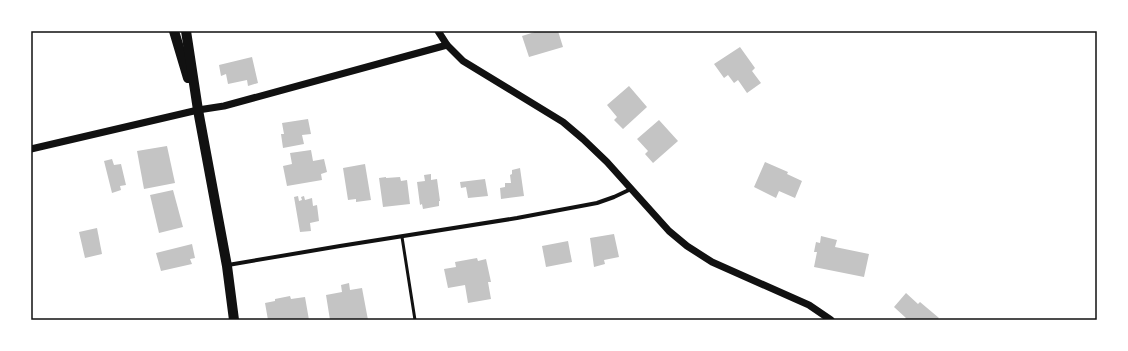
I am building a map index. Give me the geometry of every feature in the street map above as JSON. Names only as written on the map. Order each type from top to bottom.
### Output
[{"type":"main road","points":[[174,31],[198,110]]},
{"type":"main road","points":[[186,31],[198,110],[227,266],[234,320]]},
{"type":"street","points":[[438,31],[447,45],[463,61],[563,122],[578,134],[607,162],[669,231],[687,246],[712,262],[809,305],[831,320]]},
{"type":"street","points":[[31,149],[198,110],[224,106],[447,45]]},
{"type":"street","points":[[227,266],[517,218],[597,203],[631,189]]},
{"type":"lane","points":[[402,237],[415,320]]},
{"type":"building","points":[[538,31],[558,31],[563,47],[529,57],[522,36]]},
{"type":"building","points":[[740,47],[755,68],[752,71],[761,83],[747,93],[738,80],[734,83],[728,75],[724,78],[714,64]]},
{"type":"building","points":[[252,57],[258,83],[248,86],[247,80],[228,84],[226,74],[221,76],[219,65]]},
{"type":"building","points":[[629,86],[647,107],[623,129],[614,120],[617,117],[607,105]]},
{"type":"building","points":[[308,119],[311,134],[302,135],[304,144],[283,148],[281,134],[284,134],[282,123]]},
{"type":"building","points":[[659,120],[678,141],[653,163],[645,154],[648,151],[637,139]]},
{"type":"building","points":[[167,146],[175,183],[144,189],[137,151]]},
{"type":"building","points":[[311,150],[313,161],[324,159],[327,172],[321,174],[322,180],[287,186],[283,166],[292,164],[290,153]]},
{"type":"building","points":[[112,159],[114,165],[121,164],[126,185],[120,186],[121,190],[112,193],[104,161]]},
{"type":"building","points":[[765,162],[788,172],[787,174],[802,181],[795,198],[779,191],[776,198],[754,187]]},
{"type":"building","points":[[365,164],[371,200],[356,202],[356,199],[348,200],[343,168]]},
{"type":"building","points":[[520,168],[524,196],[501,199],[500,188],[505,187],[505,183],[511,183],[510,175],[512,174],[512,170]]},
{"type":"building","points":[[431,174],[431,180],[437,179],[440,201],[439,206],[423,209],[422,204],[420,205],[417,182],[425,181],[424,175]]},
{"type":"building","points":[[400,177],[401,181],[407,180],[410,204],[383,207],[379,178]]},
{"type":"building","points":[[485,179],[488,196],[468,198],[466,187],[461,188],[460,182]]},
{"type":"building","points":[[173,190],[183,227],[159,233],[150,195]]},
{"type":"building","points":[[298,196],[299,201],[302,200],[301,197],[304,196],[305,200],[312,198],[313,206],[317,205],[319,221],[310,223],[311,231],[300,232],[294,197]]},
{"type":"building","points":[[97,228],[102,254],[85,258],[79,232]]},
{"type":"building","points":[[614,234],[619,257],[604,260],[605,264],[594,267],[590,238]]},
{"type":"building","points":[[821,236],[837,240],[835,247],[869,254],[864,277],[814,267],[817,252],[814,252],[816,242],[820,243]]},
{"type":"building","points":[[568,241],[572,262],[546,267],[542,246]]},
{"type":"building","points":[[192,244],[195,258],[190,259],[192,264],[161,271],[156,253]]},
{"type":"building","points":[[477,258],[478,261],[486,259],[491,282],[488,282],[491,299],[468,303],[465,285],[448,288],[444,269],[456,267],[455,262]]},
{"type":"building","points":[[349,283],[350,290],[362,288],[368,320],[330,320],[326,295],[342,292],[341,285]]},
{"type":"building","points":[[906,293],[918,304],[920,302],[939,318],[937,320],[904,320],[906,318],[894,307]]},
{"type":"building","points":[[290,296],[291,299],[305,297],[309,320],[268,320],[265,303]]}]
